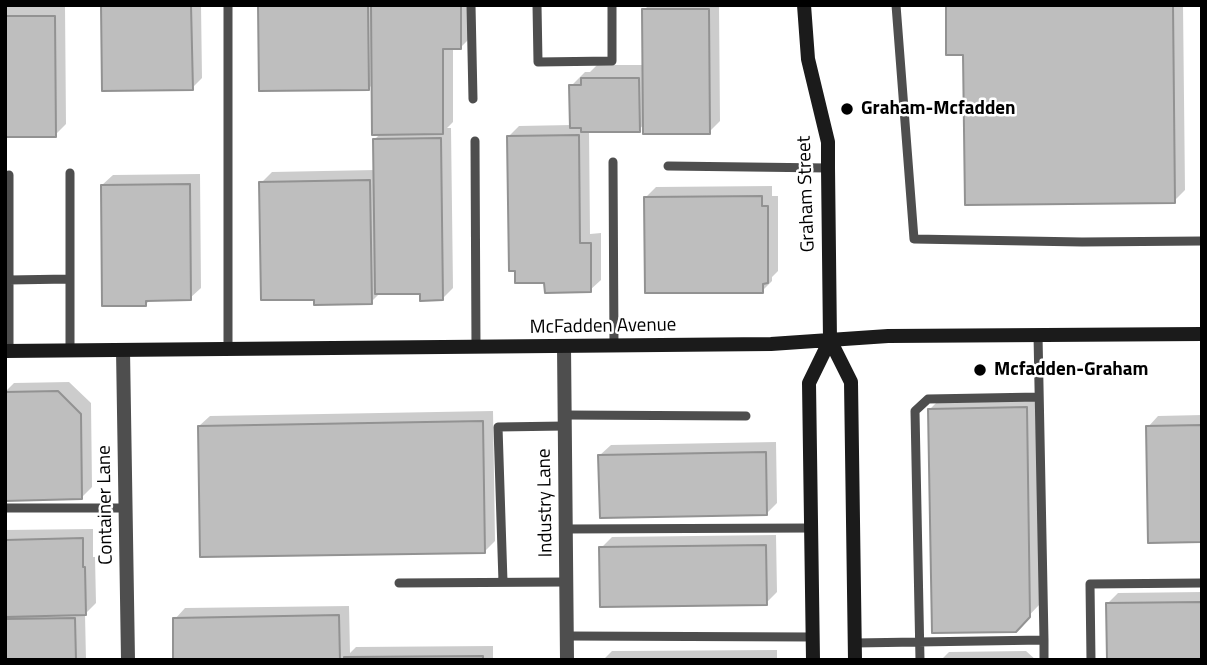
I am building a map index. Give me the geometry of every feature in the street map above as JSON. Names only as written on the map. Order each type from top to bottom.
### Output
[{"type":"street","name":"Graham Street","points":[[804,5],[808,59],[828,142],[830,340],[851,382],[855,660]]},
{"type":"street","name":"McFadden Avenue","points":[[7,351],[771,344],[888,336],[1202,334]]},
{"type":"street","name":"Graham Street","points":[[813,660],[809,383],[830,340]]},
{"type":"street","name":"Industry Lane","points":[[564,346],[567,660]]},
{"type":"street","name":"Container Lane","points":[[123,350],[128,660]]},
{"type":"lane","points":[[228,5],[228,349]]},
{"type":"lane","points":[[471,5],[473,99]]},
{"type":"lane","points":[[537,5],[538,62],[612,61],[612,5]]},
{"type":"lane","points":[[895,5],[914,239],[1202,241]]},
{"type":"lane","points":[[475,141],[476,347]]},
{"type":"lane","points":[[613,162],[614,346]]},
{"type":"lane","points":[[668,166],[828,168]]},
{"type":"lane","points":[[70,173],[70,351]]},
{"type":"lane","points":[[7,351],[9,175]]},
{"type":"lane","points":[[9,280],[69,279]]},
{"type":"lane","points":[[1038,335],[1044,660]]},
{"type":"lane","points":[[920,660],[915,411],[928,399],[1040,397]]},
{"type":"lane","points":[[503,582],[498,427],[565,420],[746,416]]},
{"type":"lane","points":[[5,508],[126,508]]},
{"type":"lane","points":[[566,529],[811,528]]},
{"type":"lane","points":[[398,583],[566,582]]},
{"type":"lane","points":[[1091,660],[1090,584],[1202,583]]},
{"type":"lane","points":[[567,636],[812,637]]},
{"type":"lane","points":[[855,643],[1044,640]]},
{"type":"building","points":[[101,5],[191,5],[193,90],[102,91]]},
{"type":"building","points":[[258,5],[368,5],[369,90],[259,91]]},
{"type":"building","points":[[371,5],[461,5],[461,49],[443,49],[443,134],[372,135]]},
{"type":"building","points":[[946,5],[1173,5],[1175,203],[965,205],[963,55],[946,55]]},
{"type":"building","points":[[642,9],[709,9],[710,134],[643,134]]},
{"type":"building","points":[[5,16],[55,16],[56,137],[5,137]]},
{"type":"building","points":[[581,78],[639,78],[640,132],[581,132],[581,128],[570,128],[569,85],[581,85]]},
{"type":"building","points":[[579,135],[580,243],[591,243],[591,292],[545,293],[544,283],[515,283],[515,271],[509,271],[507,136]]},
{"type":"building","points":[[441,138],[443,300],[420,301],[420,294],[375,294],[373,139]]},
{"type":"building","points":[[370,180],[372,304],[314,305],[314,300],[261,300],[259,182]]},
{"type":"building","points":[[190,184],[191,300],[146,301],[146,306],[102,306],[101,185]]},
{"type":"building","points":[[762,196],[762,206],[768,206],[768,283],[763,284],[763,293],[645,293],[644,197]]},
{"type":"building","points":[[58,391],[81,414],[82,499],[5,501],[5,392]]},
{"type":"building","points":[[1027,407],[1030,617],[1016,632],[932,633],[928,409]]},
{"type":"building","points":[[483,421],[485,553],[200,557],[198,426]]},
{"type":"building","points":[[1202,425],[1202,542],[1148,543],[1146,426]]},
{"type":"building","points":[[766,452],[767,515],[600,518],[598,455]]},
{"type":"building","points":[[83,538],[86,615],[5,617],[5,540]]},
{"type":"building","points":[[766,545],[767,605],[600,607],[599,547]]},
{"type":"building","points":[[1202,602],[1202,660],[1107,660],[1106,603]]},
{"type":"building","points":[[339,615],[340,660],[173,660],[173,618]]},
{"type":"building","points":[[75,618],[76,660],[5,660],[5,619]]},
{"type":"building","points":[[483,656],[483,660],[344,660],[344,657]]},
{"type":"place","name":"Graham-Mcfadden","points":[[847,109]]},
{"type":"place","name":"Mcfadden-Graham","points":[[980,370]]}]
